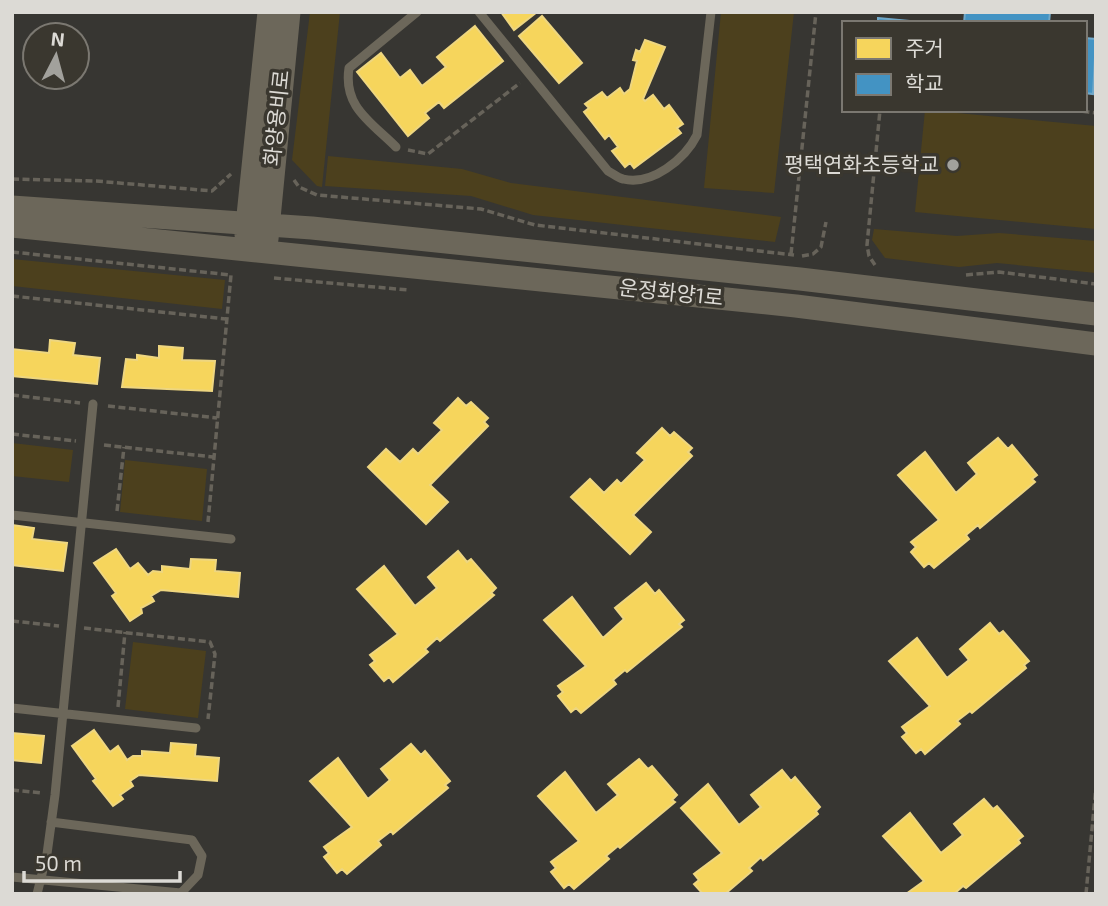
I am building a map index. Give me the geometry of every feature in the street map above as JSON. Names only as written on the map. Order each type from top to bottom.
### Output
[{"type":"street","name":"화양용비로","points":[[258,223],[269,12]]},
{"type":"street","name":"화양용비로","points":[[258,223],[289,12]]},
{"type":"street","points":[[12,207],[258,223],[800,279],[1096,314]]},
{"type":"street","points":[[256,249],[258,223]]},
{"type":"street","name":"운정화양1로","points":[[12,226],[796,306],[1096,344]]},
{"type":"lane","points":[[396,147],[350,101],[347,77],[349,68],[417,12]]},
{"type":"lane","points":[[479,12],[529,77],[608,171],[622,180],[644,178],[668,168],[689,152],[697,135],[711,12]]},
{"type":"lane","points":[[37,894],[38,879],[47,854],[55,795],[93,404]]},
{"type":"lane","points":[[12,514],[230,539]]},
{"type":"lane","points":[[12,708],[196,728]]},
{"type":"lane","points":[[12,877],[181,893],[198,875],[202,856],[192,840],[51,822]]},
{"type":"path","points":[[790,254],[816,12]]},
{"type":"path","points":[[396,147],[428,154],[529,77]]},
{"type":"path","points":[[879,267],[869,256],[867,245],[880,112]]},
{"type":"path","points":[[12,179],[96,181],[212,191],[233,172]]},
{"type":"path","points":[[290,176],[299,187],[317,195],[481,208],[535,225],[790,254],[813,254],[821,247],[826,222]]},
{"type":"path","points":[[12,252],[230,275],[206,536]]},
{"type":"path","points":[[962,275],[999,272],[1096,285]]},
{"type":"path","points":[[12,296],[226,319]]},
{"type":"path","points":[[12,395],[217,418]]},
{"type":"path","points":[[12,434],[214,457]]},
{"type":"path","points":[[116,526],[124,447]]},
{"type":"path","points":[[12,621],[206,640],[214,647],[208,717],[206,724],[196,728]]},
{"type":"path","points":[[117,719],[125,632]]},
{"type":"path","points":[[1086,894],[1096,786]]},
{"type":"path","points":[[12,790],[55,795]]},
{"type":"shaded area","points":[[310,12],[340,12],[322,187],[317,186],[292,160]]},
{"type":"shaded area","points":[[721,12],[794,12],[774,193],[704,188]]},
{"type":"shaded area","points":[[925,112],[1096,126],[1096,229],[915,212]]},
{"type":"shaded area","points":[[328,156],[462,169],[511,183],[781,217],[775,242],[533,215],[471,196],[325,186]]},
{"type":"shaded area","points":[[874,229],[957,236],[999,233],[1096,241],[1096,273],[997,263],[959,267],[885,258],[872,240]]},
{"type":"shaded area","points":[[12,259],[225,280],[222,309],[12,286]]},
{"type":"shaded area","points":[[12,443],[73,450],[69,482],[12,476]]},
{"type":"shaded area","points":[[125,460],[207,469],[202,521],[120,512]]},
{"type":"shaded area","points":[[133,642],[206,651],[198,718],[125,709]]},
{"type":"building: 주거","points":[[501,12],[537,12],[514,30]]},
{"type":"building: 주거","points":[[542,16],[582,63],[559,83],[519,36]]},
{"type":"building: 주거","points":[[475,26],[503,61],[444,108],[439,102],[425,113],[429,118],[408,136],[357,72],[381,53],[400,78],[410,70],[422,86],[446,67],[437,57]]},
{"type":"building: 주거","points":[[645,40],[665,47],[643,99],[645,101],[653,95],[664,109],[669,105],[683,124],[677,128],[681,133],[634,168],[630,163],[625,167],[612,151],[618,147],[609,135],[605,139],[584,112],[589,108],[585,104],[602,92],[607,98],[620,88],[624,94],[630,89],[637,61],[633,60],[636,50],[640,52]]},
{"type":"building: 주거","points":[[50,340],[75,343],[73,355],[100,358],[97,384],[12,376],[12,349],[49,353]]},
{"type":"building: 주거","points":[[159,346],[183,348],[182,360],[215,361],[212,391],[122,387],[126,359],[137,360],[137,355],[159,358]]},
{"type":"building: 주거","points":[[458,398],[466,406],[471,402],[488,418],[484,422],[488,426],[430,485],[448,502],[426,524],[368,467],[386,449],[400,462],[413,449],[418,454],[442,430],[434,423]]},
{"type":"building: 주거","points":[[662,428],[670,436],[674,432],[692,448],[688,452],[692,456],[633,515],[651,532],[630,554],[571,497],[590,479],[604,493],[617,480],[621,484],[645,460],[637,453]]},
{"type":"building: 주거","points":[[998,438],[1008,449],[1012,445],[1037,475],[1032,479],[1035,482],[980,528],[978,525],[966,535],[969,539],[934,568],[929,563],[924,567],[911,552],[916,547],[911,542],[939,520],[898,475],[925,452],[956,493],[977,474],[968,463]]},
{"type":"building: 주거","points":[[12,525],[34,528],[32,539],[67,543],[63,571],[12,565]]},
{"type":"building: 주거","points":[[116,549],[130,569],[138,563],[148,575],[153,571],[162,572],[162,566],[190,569],[191,559],[216,560],[215,571],[240,573],[238,597],[161,590],[151,596],[154,601],[141,608],[142,613],[130,621],[112,596],[116,593],[94,563]]},
{"type":"building: 주거","points":[[458,551],[467,562],[471,559],[496,588],[491,593],[494,595],[440,641],[437,638],[425,649],[428,652],[393,682],[389,677],[384,681],[370,665],[375,661],[370,655],[398,634],[357,589],[384,566],[415,606],[437,588],[428,577]]},
{"type":"building: 주거","points":[[646,583],[655,594],[659,590],[684,620],[679,624],[682,627],[627,672],[625,670],[613,680],[616,684],[581,713],[576,708],[571,712],[558,696],[563,692],[558,686],[586,666],[544,620],[572,597],[603,638],[624,619],[615,608]]},
{"type":"building: 주거","points":[[990,623],[999,634],[1003,631],[1029,661],[1024,665],[1026,668],[972,713],[970,711],[957,721],[960,724],[925,754],[921,749],[916,753],[902,737],[907,733],[902,727],[930,706],[889,661],[917,638],[947,678],[969,660],[960,649]]},
{"type":"building: 주거","points":[[94,730],[110,752],[118,746],[127,760],[133,756],[142,756],[142,751],[170,753],[171,743],[196,745],[195,756],[219,758],[217,781],[139,775],[130,781],[133,786],[120,795],[123,799],[113,806],[93,781],[96,779],[72,746]]},
{"type":"building: 주거","points":[[12,733],[44,736],[41,763],[12,760]]},
{"type":"building: 주거","points":[[411,744],[421,755],[425,751],[450,781],[445,785],[448,788],[393,834],[391,831],[378,841],[381,845],[347,874],[342,869],[337,873],[324,857],[329,853],[324,847],[352,827],[310,781],[338,758],[368,799],[390,780],[381,769]]},
{"type":"building: 주거","points":[[639,759],[648,769],[652,766],[677,795],[672,800],[675,802],[620,848],[618,846],[606,856],[609,859],[574,889],[569,884],[564,888],[551,872],[556,868],[551,862],[579,841],[538,796],[565,772],[596,813],[618,795],[608,784]]},
{"type":"building: 주거","points":[[782,770],[791,781],[795,777],[820,807],[816,811],[818,814],[763,860],[761,857],[749,868],[752,871],[725,894],[703,894],[694,884],[699,880],[694,874],[722,853],[681,808],[708,784],[739,825],[761,807],[751,795]]},
{"type":"building: 주거","points":[[984,799],[993,809],[997,806],[1023,836],[1018,840],[1020,843],[966,888],[963,886],[954,894],[906,894],[924,881],[883,836],[910,813],[941,853],[963,835],[954,824]]},
{"type":"building: 학교","points":[[965,12],[1050,12],[1049,21],[964,21]]},
{"type":"building: 학교","points":[[878,18],[910,21],[878,21]]},
{"type":"building: 학교","points":[[1087,38],[1096,39],[1093,94],[1087,93]]},
{"type":"place","name":"평택연화초등학교","points":[[953,165]]}]
